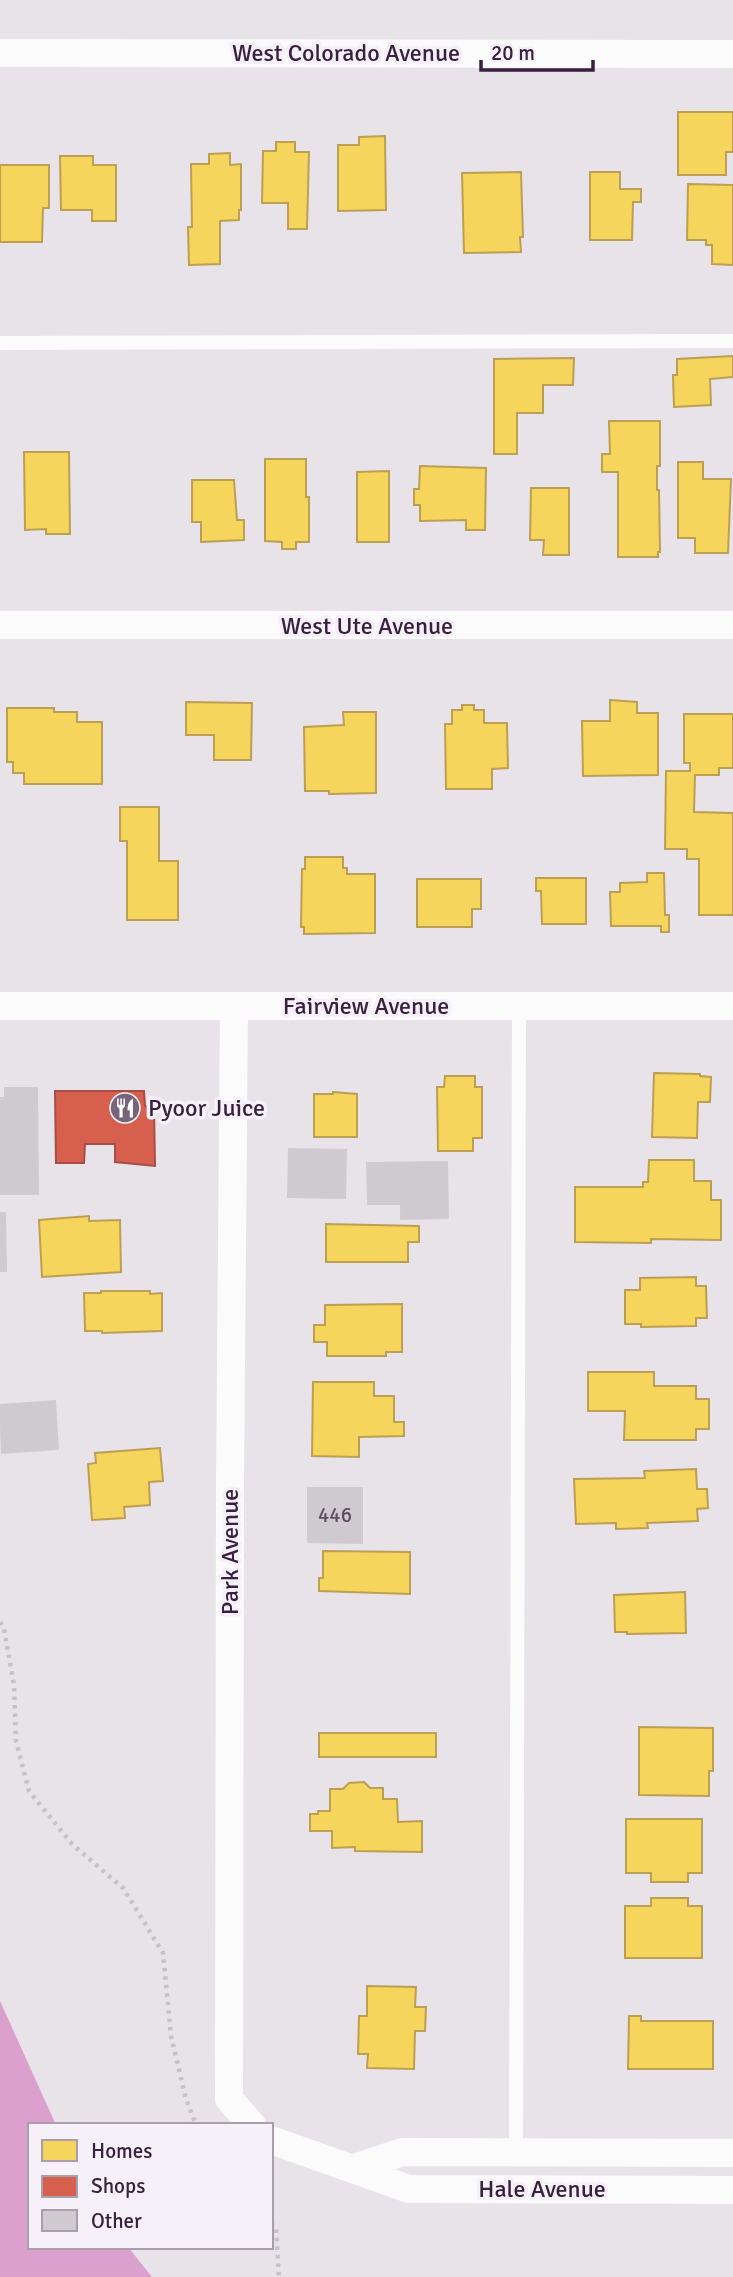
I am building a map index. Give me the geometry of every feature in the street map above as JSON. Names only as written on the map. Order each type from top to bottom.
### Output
[{"type":"street","name":"West Colorado Avenue","points":[[0,52],[733,54]]},
{"type":"street","name":"West Ute Avenue","points":[[0,625],[733,625]]},
{"type":"street","name":"Fairview Avenue","points":[[0,1006],[733,1006]]},
{"type":"street","name":"Park Avenue","points":[[234,1006],[229,2099],[250,2123]]},
{"type":"street","name":"Hale Avenue","points":[[273,2141],[409,2189],[733,2190]]},
{"type":"street","name":"Hale Avenue","points":[[354,2168],[402,2152],[733,2153]]},
{"type":"lane","points":[[0,343],[733,341]]},
{"type":"lane","points":[[516,2151],[519,1006]]},
{"type":"path","points":[[0,1622],[4,1629],[13,1685],[16,1741],[29,1791],[72,1844],[123,1888],[163,1953],[172,2036],[186,2099],[195,2123]]},
{"type":"path","points":[[273,2225],[276,2228],[279,2277]]},
{"type":"shaded area","points":[[0,2001],[55,2123],[28,2123],[28,2249],[130,2249],[152,2277],[0,2277]]},
{"type":"building: Homes","points":[[678,112],[733,112],[733,152],[726,152],[726,175],[678,175]]},
{"type":"building: Homes","points":[[385,136],[386,210],[338,211],[338,145],[359,145],[359,137]]},
{"type":"building: Homes","points":[[276,142],[295,142],[295,152],[309,152],[307,229],[288,229],[288,203],[262,203],[263,151],[276,151]]},
{"type":"building: Homes","points":[[230,153],[230,165],[241,164],[239,220],[220,221],[220,264],[189,265],[188,227],[192,227],[191,164],[209,164],[209,154]]},
{"type":"building: Homes","points":[[60,156],[93,156],[93,165],[116,165],[116,221],[92,221],[92,210],[61,210]]},
{"type":"building: Homes","points":[[0,165],[49,165],[49,208],[43,208],[42,242],[0,242]]},
{"type":"building: Homes","points":[[521,172],[521,252],[464,253],[462,173]]},
{"type":"building: Homes","points":[[590,172],[620,172],[620,189],[641,189],[641,202],[633,202],[632,240],[590,240]]},
{"type":"building: Homes","points":[[688,184],[733,185],[733,265],[712,264],[712,245],[706,245],[706,240],[687,240]]},
{"type":"building: Homes","points":[[733,356],[733,377],[710,379],[711,405],[674,407],[673,375],[677,375],[677,359]]},
{"type":"building: Homes","points":[[574,358],[573,385],[543,385],[543,413],[517,413],[517,454],[494,454],[494,359]]},
{"type":"building: Homes","points":[[609,421],[660,421],[660,466],[657,466],[658,557],[618,557],[618,472],[602,472],[602,454],[610,454]]},
{"type":"building: Homes","points":[[24,452],[69,452],[70,534],[46,534],[46,529],[25,530]]},
{"type":"building: Homes","points":[[265,459],[306,459],[309,542],[296,542],[296,549],[282,549],[282,542],[265,541]]},
{"type":"building: Homes","points":[[678,462],[703,462],[703,479],[731,479],[728,553],[695,553],[695,538],[678,538]]},
{"type":"building: Homes","points":[[420,466],[486,468],[485,530],[466,530],[466,520],[420,521],[420,505],[414,505],[414,489],[419,489]]},
{"type":"building: Homes","points":[[389,471],[389,542],[357,542],[357,472]]},
{"type":"building: Homes","points":[[192,480],[234,480],[237,520],[244,520],[244,540],[201,542],[201,522],[192,522]]},
{"type":"building: Homes","points":[[531,488],[569,488],[569,555],[543,555],[544,540],[530,540]]},
{"type":"building: Homes","points":[[610,700],[637,702],[637,713],[658,713],[658,775],[583,776],[582,721],[610,721]]},
{"type":"building: Homes","points":[[186,702],[252,703],[251,760],[214,760],[214,735],[186,735]]},
{"type":"building: Homes","points":[[462,705],[474,705],[474,710],[484,710],[484,723],[507,723],[508,768],[492,769],[492,789],[446,789],[445,724],[452,724],[452,710],[462,710]]},
{"type":"building: Homes","points":[[7,708],[54,708],[54,712],[77,712],[77,722],[102,722],[102,784],[24,784],[24,773],[13,773],[13,762],[7,762]]},
{"type":"building: Homes","points":[[343,712],[376,712],[376,793],[329,794],[329,791],[305,791],[304,727],[344,725]]},
{"type":"building: Homes","points":[[684,714],[733,714],[733,768],[719,768],[719,775],[695,775],[694,812],[733,813],[733,915],[699,915],[699,859],[687,859],[687,849],[665,849],[666,771],[690,771],[690,763],[684,763]]},
{"type":"building: Homes","points":[[120,807],[159,807],[159,861],[178,861],[178,920],[127,920],[127,841],[120,841]]},
{"type":"building: Homes","points":[[305,857],[343,857],[343,868],[347,868],[347,874],[375,874],[375,933],[304,934],[304,927],[301,927],[302,869],[305,869]]},
{"type":"building: Homes","points":[[647,873],[664,873],[665,915],[669,915],[669,932],[661,932],[661,926],[611,926],[610,892],[620,892],[620,883],[647,882]]},
{"type":"building: Homes","points":[[536,878],[586,878],[586,924],[542,924],[541,891],[536,891]]},
{"type":"building: Homes","points":[[417,879],[481,879],[481,909],[472,909],[472,927],[417,927]]},
{"type":"building: Homes","points":[[654,1073],[700,1074],[711,1077],[710,1102],[698,1102],[697,1138],[652,1137]]},
{"type":"building: Homes","points":[[445,1076],[475,1076],[475,1087],[482,1087],[482,1138],[473,1138],[473,1151],[438,1151],[437,1087],[444,1087]]},
{"type":"building: Homes","points":[[314,1094],[357,1094],[357,1137],[314,1137]]},
{"type":"building: Homes","points":[[649,1160],[694,1160],[694,1181],[711,1181],[711,1200],[721,1200],[721,1240],[575,1242],[575,1187],[643,1187],[643,1182],[648,1182]]},
{"type":"building: Homes","points":[[89,1216],[89,1221],[120,1220],[121,1272],[42,1277],[39,1220]]},
{"type":"building: Homes","points":[[326,1224],[419,1226],[419,1242],[408,1242],[408,1262],[326,1262]]},
{"type":"building: Homes","points":[[696,1277],[696,1286],[706,1286],[707,1318],[696,1318],[696,1326],[641,1327],[641,1324],[625,1324],[625,1290],[640,1290],[640,1278]]},
{"type":"building: Homes","points":[[84,1293],[162,1293],[162,1331],[85,1331]]},
{"type":"building: Homes","points":[[402,1304],[402,1352],[386,1352],[386,1356],[327,1356],[327,1342],[314,1342],[314,1325],[325,1325],[325,1305]]},
{"type":"building: Homes","points":[[588,1372],[654,1372],[654,1386],[696,1386],[696,1399],[709,1399],[709,1429],[696,1429],[696,1440],[624,1440],[625,1411],[588,1411]]},
{"type":"building: Homes","points":[[313,1382],[374,1382],[374,1396],[394,1396],[394,1422],[404,1422],[404,1436],[359,1437],[359,1457],[312,1456]]},
{"type":"building: Homes","points":[[160,1448],[163,1481],[149,1482],[150,1505],[124,1507],[125,1518],[92,1520],[88,1464],[96,1463],[95,1453]]},
{"type":"building: Homes","points":[[696,1469],[697,1489],[707,1489],[708,1508],[697,1509],[698,1521],[647,1523],[648,1528],[616,1529],[616,1523],[576,1524],[574,1479],[645,1478],[644,1471]]},
{"type":"building: Homes","points":[[323,1551],[410,1552],[410,1594],[319,1591],[319,1578],[323,1578]]},
{"type":"building: Homes","points":[[685,1592],[686,1633],[615,1632],[614,1595]]},
{"type":"building: Homes","points":[[639,1727],[713,1728],[713,1771],[709,1771],[709,1796],[639,1795]]},
{"type":"building: Homes","points":[[319,1733],[436,1733],[436,1757],[319,1757]]},
{"type":"building: Homes","points":[[364,1782],[370,1788],[383,1788],[383,1799],[397,1799],[398,1822],[422,1821],[422,1852],[332,1848],[332,1831],[310,1831],[310,1814],[330,1811],[330,1789],[343,1789],[349,1783]]},
{"type":"building: Homes","points":[[626,1819],[702,1819],[702,1873],[688,1873],[688,1882],[651,1882],[651,1873],[626,1873]]},
{"type":"building: Homes","points":[[651,1898],[688,1898],[688,1906],[702,1906],[702,1958],[625,1958],[625,1906],[651,1906]]},
{"type":"building: Homes","points":[[367,1986],[416,1987],[415,2007],[426,2007],[425,2031],[415,2031],[414,2069],[367,2068],[368,2054],[358,2054],[359,2016],[367,2016]]},
{"type":"building: Homes","points":[[629,2016],[641,2016],[641,2021],[713,2021],[713,2069],[628,2069]]},
{"type":"building: Shops","points":[[55,1091],[144,1091],[145,1106],[154,1108],[155,1166],[115,1162],[115,1144],[85,1144],[84,1163],[56,1163]]},
{"type":"building: Other","points":[[5,1088],[37,1088],[38,1194],[0,1194],[0,1098],[5,1098]]},
{"type":"building: Other","points":[[289,1149],[346,1150],[345,1198],[288,1197]]},
{"type":"building: Other","points":[[447,1162],[448,1218],[401,1219],[401,1204],[368,1204],[367,1163]]},
{"type":"building: Other","points":[[0,1213],[5,1213],[6,1271],[0,1271]]},
{"type":"building: Other","points":[[55,1401],[58,1449],[2,1453],[0,1405]]},
{"type":"building: Other","points":[[308,1488],[362,1488],[362,1543],[308,1542]]},
{"type":"place","name":"Pyoor Juice","points":[[125,1108]]}]
